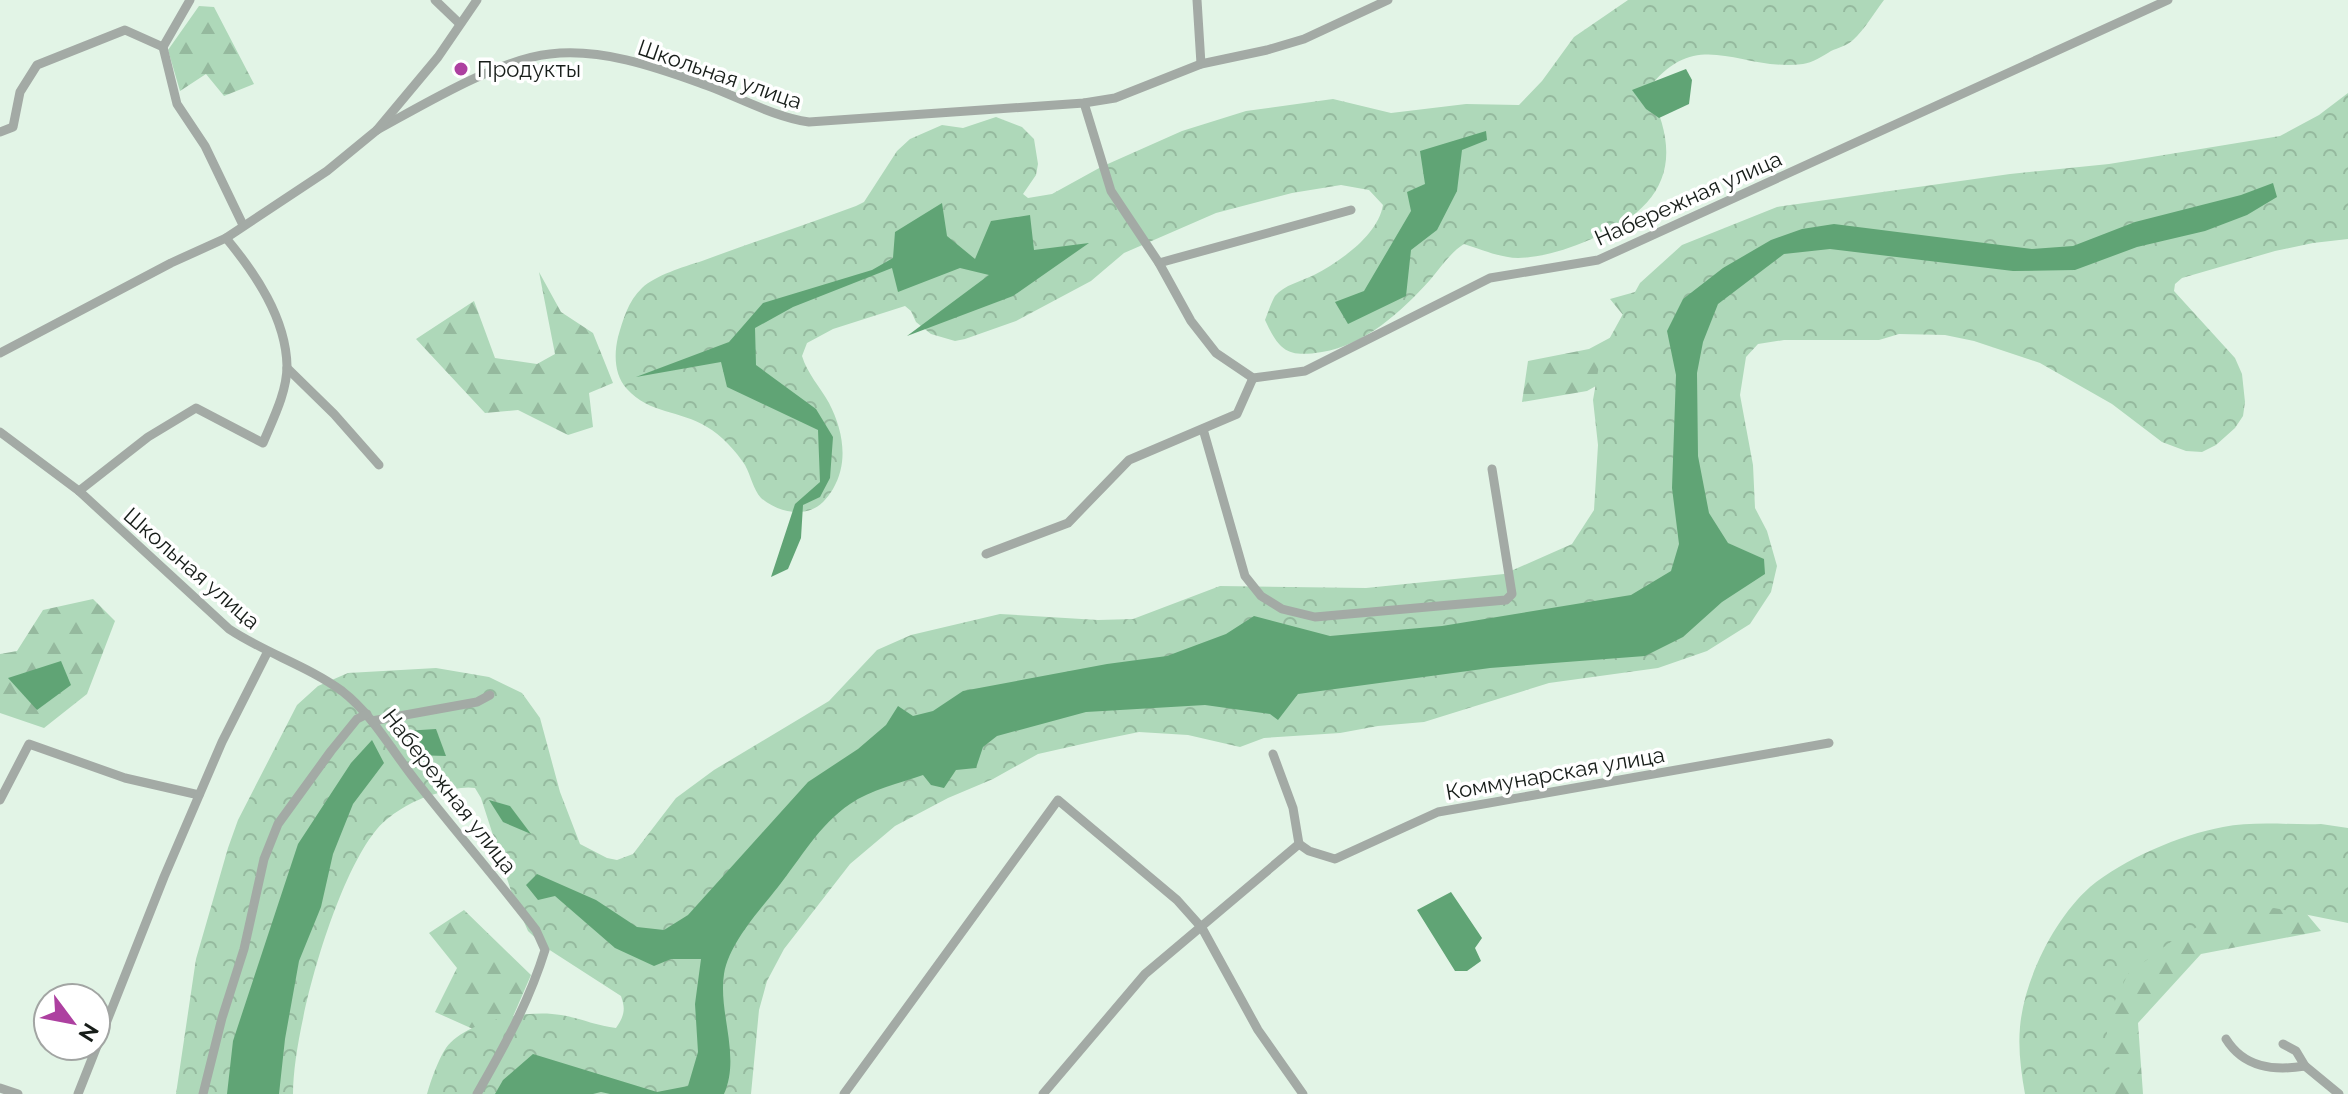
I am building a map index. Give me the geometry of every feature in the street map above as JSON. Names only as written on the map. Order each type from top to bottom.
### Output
[{"type":"street","points":[[190,0],[163,47],[177,104],[205,146],[243,225]]},
{"type":"street","points":[[435,0],[460,24]]},
{"type":"street","name":"Школьная улица","points":[[377,130],[438,57],[477,0]]},
{"type":"street","points":[[1197,0],[1201,64]]},
{"type":"street","name":"Школьная улица","points":[[0,353],[171,263],[226,238],[327,171],[377,130],[433,99],[528,57],[552,53],[613,58],[650,66],[748,101],[788,119],[809,122],[1084,103],[1115,98],[1201,64],[1304,39],[1388,0]]},
{"type":"street","name":"Набережная улица","points":[[1253,378],[1305,371],[1418,317],[1490,278],[1598,260],[2168,0]]},
{"type":"street","points":[[0,132],[13,127],[20,92],[37,65],[125,30],[163,47]]},
{"type":"street","points":[[986,554],[1068,523],[1129,460],[1237,414],[1253,378],[1216,353],[1191,321],[1159,263],[1111,191],[1084,103]]},
{"type":"street","points":[[1159,263],[1351,210]]},
{"type":"street","points":[[79,491],[148,437],[196,408],[263,443],[279,404],[287,368],[279,324],[250,268],[226,238]]},
{"type":"street","points":[[287,368],[334,414],[379,465]]},
{"type":"street","points":[[1203,429],[1245,576],[1261,596],[1282,609],[1315,617],[1506,600],[1512,594],[1492,469]]},
{"type":"street","name":"Школьная улица","points":[[0,432],[79,491],[229,629],[267,653],[318,675],[344,693],[370,718]]},
{"type":"street","points":[[78,1094],[199,795],[267,653]]},
{"type":"street","points":[[370,718],[477,702],[490,695]]},
{"type":"street","name":"Набережная улица","points":[[203,1094],[244,949],[264,859],[278,824],[357,719],[370,718],[444,817],[536,930],[545,950],[525,1005],[477,1094]]},
{"type":"street","name":"Коммунарская улица","points":[[1299,844],[1309,851],[1335,859],[1438,812],[1829,743]]},
{"type":"street","points":[[0,800],[29,744],[125,778],[199,795]]},
{"type":"street","points":[[1043,1094],[1145,974],[1299,844],[1293,808],[1273,754]]},
{"type":"street","points":[[844,1094],[1058,800],[1177,900],[1202,928],[1258,1030],[1303,1094]]},
{"type":"street","points":[[2226,1039],[2244,1060],[2282,1070],[2305,1066]]},
{"type":"street","points":[[2283,1044],[2296,1051],[2305,1066],[2339,1094]]},
{"type":"street","points":[[0,1088],[18,1094]]},
{"type":"green space","points":[[1628,0],[1884,0],[1851,42],[1810,62],[1780,65],[1702,55],[1684,59],[1666,70],[1648,89],[1665,139],[1666,161],[1661,181],[1651,198],[1635,214],[1589,240],[1537,256],[1505,257],[1464,244],[1394,315],[1367,335],[1338,348],[1310,354],[1286,350],[1265,320],[1279,292],[1335,262],[1357,246],[1374,227],[1383,205],[1369,190],[1341,185],[1292,193],[1216,213],[1124,253],[1091,281],[1016,321],[965,339],[955,341],[931,334],[916,322],[905,306],[833,329],[807,343],[802,356],[834,413],[842,446],[838,479],[823,502],[811,510],[790,512],[765,501],[756,491],[741,460],[718,434],[697,422],[645,403],[627,389],[617,371],[617,344],[627,311],[648,283],[678,269],[864,202],[897,151],[910,139],[942,125],[963,128],[996,117],[1022,127],[1034,139],[1038,164],[1036,175],[1023,194],[1028,198],[1052,194],[1101,167],[1182,131],[1246,111],[1333,99],[1391,113],[1466,104],[1519,105],[1542,81],[1574,37]]},
{"type":"green space","points":[[199,6],[214,7],[254,84],[224,96],[206,74],[180,91],[168,50]]},
{"type":"green space","points":[[2348,93],[2348,239],[2275,251],[2182,278],[2175,284],[2174,291],[2235,358],[2242,374],[2243,416],[2216,445],[2202,452],[2186,451],[2162,442],[2112,404],[2040,363],[1974,341],[1945,335],[1899,334],[1879,340],[1784,340],[1758,344],[1746,357],[1740,395],[1753,465],[1755,508],[1767,531],[1777,566],[1771,592],[1750,624],[1707,651],[1658,668],[1549,683],[1424,722],[1340,733],[1264,738],[1240,747],[1188,735],[1139,732],[1038,754],[895,826],[850,864],[784,949],[767,981],[759,1010],[751,1094],[427,1094],[446,1048],[468,1030],[499,1019],[533,1014],[568,1016],[616,1028],[624,1009],[621,996],[545,947],[528,931],[475,788],[431,795],[397,811],[377,829],[346,882],[319,956],[309,995],[300,1032],[293,1094],[176,1094],[196,959],[228,848],[238,820],[297,705],[318,686],[348,673],[436,668],[489,677],[522,693],[540,718],[560,792],[580,844],[617,860],[633,854],[676,798],[714,770],[829,701],[877,650],[911,635],[1000,614],[1133,619],[1220,586],[1366,588],[1504,574],[1572,544],[1594,510],[1598,445],[1593,400],[1601,354],[1640,283],[1682,245],[1777,207],[2010,174],[2109,164],[2280,136],[2319,115]]},
{"type":"green space","points":[[539,272],[561,312],[593,333],[613,383],[589,393],[593,427],[568,435],[518,410],[485,413],[416,339],[474,301],[495,358],[537,364],[555,354]]},
{"type":"green space","points":[[1667,283],[1644,359],[1587,391],[1522,402],[1528,361],[1589,349],[1632,326],[1610,299]]},
{"type":"green space","points":[[93,599],[115,621],[87,694],[44,728],[0,713],[0,654],[17,651],[43,610]]},
{"type":"green space","points":[[2246,824],[2321,824],[2348,828],[2348,923],[2274,908],[2205,923],[2176,938],[2128,974],[2116,998],[2108,1021],[2106,1044],[2113,1094],[2025,1094],[2019,1035],[2034,970],[2064,916],[2090,887],[2136,858],[2206,831]]},
{"type":"green space","points":[[2275,876],[2321,931],[2201,954],[2138,1023],[2143,1094],[2038,1094],[2112,924]]},
{"type":"green space","points":[[464,910],[531,975],[502,1042],[435,1012],[457,968],[429,933]]},
{"type":"shaded area","points":[[1686,69],[1692,80],[1689,104],[1659,118],[1646,109],[1632,90]]},
{"type":"shaded area","points":[[1486,131],[1487,140],[1462,150],[1457,191],[1437,230],[1411,250],[1406,296],[1348,324],[1335,302],[1364,291],[1411,211],[1407,192],[1425,184],[1420,151]]},
{"type":"shaded area","points":[[2273,183],[2277,197],[2247,215],[2205,231],[2137,247],[2075,270],[2013,271],[1830,249],[1784,254],[1718,304],[1703,342],[1697,373],[1698,456],[1709,513],[1728,543],[1764,559],[1765,574],[1722,602],[1683,637],[1645,656],[1490,668],[1298,694],[1278,720],[1270,714],[1205,705],[1086,712],[997,736],[983,747],[976,768],[956,770],[944,788],[931,785],[923,775],[876,791],[839,812],[754,916],[732,951],[724,974],[730,1065],[724,1094],[495,1094],[503,1080],[533,1054],[657,1092],[688,1086],[698,1052],[695,1004],[701,959],[671,959],[654,966],[615,948],[555,896],[538,900],[526,885],[537,874],[596,900],[637,927],[664,930],[688,915],[808,782],[858,749],[886,725],[898,706],[913,716],[933,711],[963,691],[1167,656],[1226,634],[1254,616],[1330,636],[1442,626],[1631,595],[1671,571],[1679,544],[1672,488],[1676,375],[1667,331],[1683,299],[1723,268],[1771,240],[1802,229],[1834,224],[2032,249],[2073,246],[2135,222],[2241,195]]},
{"type":"shaded area","points":[[942,203],[947,236],[975,259],[991,221],[1030,215],[1034,250],[1089,243],[1013,296],[907,336],[989,275],[960,268],[898,292],[892,268],[793,307],[755,328],[756,365],[816,409],[833,437],[830,478],[820,497],[803,505],[801,538],[788,569],[771,577],[795,504],[820,482],[818,430],[727,387],[721,362],[636,377],[729,342],[763,303],[872,270],[893,258],[895,232]]},
{"type":"shaded area","points":[[61,661],[71,685],[37,710],[8,678]]},
{"type":"shaded area","points":[[436,729],[446,756],[413,755],[405,731]]},
{"type":"shaded area","points":[[372,740],[384,763],[353,804],[333,854],[321,907],[299,961],[279,1094],[227,1094],[233,1041],[298,844],[351,763]]},
{"type":"shaded area","points":[[489,800],[510,806],[531,834],[503,822]]},
{"type":"shaded area","points":[[1451,892],[1482,938],[1475,948],[1481,961],[1467,971],[1455,971],[1417,910]]},
{"type":"place","name":"Продукты","points":[[461,69]]}]
